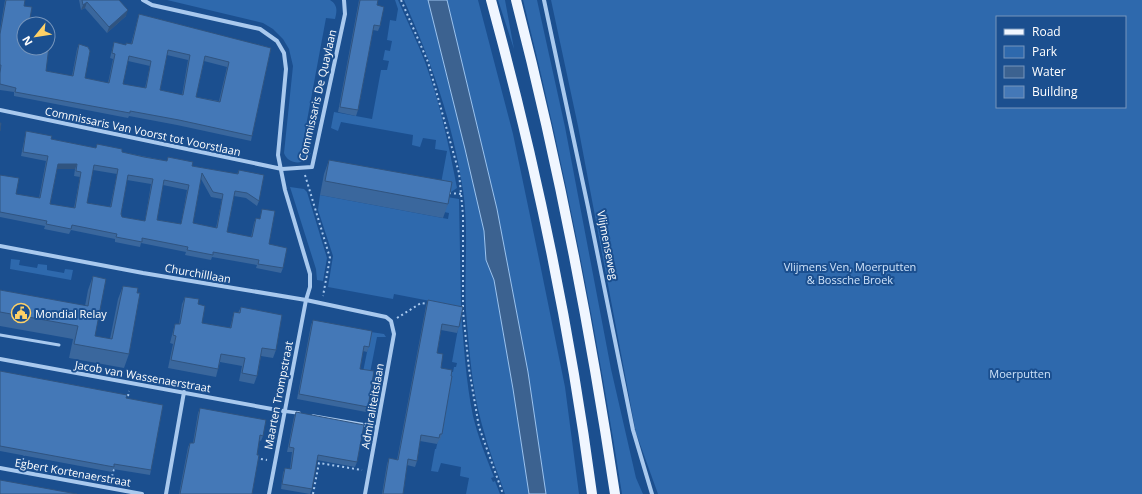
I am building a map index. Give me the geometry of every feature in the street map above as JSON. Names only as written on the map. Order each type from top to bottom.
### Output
[{"type":"main road","points":[[491,0],[528,144],[545,225],[592,494]]},
{"type":"main road","points":[[516,0],[549,140],[574,256],[615,494]]},
{"type":"street","name":"Commissaris De Quaylaan","points":[[143,0],[152,5],[260,29],[277,41],[284,53],[286,69],[278,155],[282,168],[285,190],[310,274],[310,287],[306,300]]},
{"type":"street","name":"Commissaris De Quaylaan","points":[[282,168],[312,167],[345,14],[344,0]]},
{"type":"street","name":"Vlijmenseweg","points":[[544,0],[588,207],[632,430],[652,494]]},
{"type":"street","name":"Commissaris Van Voorst tot Voorstlaan","points":[[0,110],[282,168]]},
{"type":"street","name":"Churchilllaan","points":[[0,246],[144,273],[380,314],[391,321]]},
{"type":"street","name":"Maarten Trompstraat","points":[[269,494],[283,411],[306,300]]},
{"type":"street","name":"Admiraliteitslaan","points":[[365,494],[394,334],[391,321]]},
{"type":"street","name":"Jacob van Wassenaerstraat","points":[[0,359],[283,411]]},
{"type":"street","points":[[166,494],[184,392]]},
{"type":"street","points":[[283,411],[377,427]]},
{"type":"street","name":"Egbert Kortenaerstraat","points":[[0,468],[142,494]]},
{"type":"lane","points":[[0,336],[59,345]]},
{"type":"path","points":[[401,0],[428,62],[459,173],[464,215],[463,311],[469,369],[476,414],[503,494]]},
{"type":"path","points":[[303,168],[330,258],[321,303]]},
{"type":"path","points":[[447,192],[462,194]]},
{"type":"path","points":[[391,321],[422,302],[435,305]]},
{"type":"path","points":[[456,309],[463,311]]},
{"type":"path","points":[[126,405],[131,382]]},
{"type":"path","points":[[20,472],[25,449]]},
{"type":"path","points":[[252,458],[274,461]]},
{"type":"path","points":[[313,494],[318,464],[369,472]]},
{"type":"path","points":[[110,488],[114,466]]},
{"type":"green space","points":[[167,0],[330,0],[336,6],[335,19],[326,18],[303,142],[306,143],[304,152],[311,153],[306,160],[303,162],[293,162],[285,156],[284,153],[293,66],[289,49],[283,39],[273,29],[263,23]]},
{"type":"green space","points":[[395,0],[398,0],[419,46],[440,109],[457,188],[451,192],[440,189],[447,151],[435,149],[436,140],[423,138],[420,147],[412,145],[413,135],[341,122],[338,131],[331,128],[334,112],[372,119],[381,70],[387,70],[389,61],[383,60],[385,50],[390,51],[392,41],[387,40],[390,20],[396,21],[398,9]]},
{"type":"green space","points":[[404,0],[428,0],[484,231],[486,260],[494,280],[529,494],[505,494],[482,425],[473,383],[468,340],[466,311],[466,220],[459,165],[447,117],[432,69]]},
{"type":"green space","points":[[447,0],[478,0],[513,134],[538,254],[565,387],[579,494],[546,494],[528,372],[497,209]]},
{"type":"green space","points":[[498,0],[505,0],[514,49]]},
{"type":"green space","points":[[523,0],[537,0],[565,127],[611,369],[636,478],[643,494],[622,494],[578,246],[552,123]]},
{"type":"green space","name":"Vlijmens Ven, Moerputten & Bossche Broek","points":[[551,0],[1142,0],[1142,494],[658,494],[636,433],[578,126]]},
{"type":"green space","points":[[290,187],[304,189],[307,192],[327,258],[323,281],[317,280],[316,269]]},
{"type":"green space","points":[[320,195],[448,219],[449,213],[444,212],[447,197],[459,199],[461,307],[394,294],[393,299],[328,287],[333,256],[318,210]]},
{"type":"green space","points":[[11,259],[20,260],[19,265],[37,268],[38,264],[47,265],[47,270],[64,273],[65,269],[73,270],[71,280],[10,269]]},
{"type":"green space","points":[[461,312],[467,377],[473,416],[494,477],[491,478],[493,482],[495,481],[500,494],[466,494],[469,478],[460,476],[461,467],[441,463],[438,472],[431,471],[435,449],[439,440],[451,372],[453,372],[457,363],[452,362]]},
{"type":"green space","points":[[371,332],[384,334],[386,337],[377,337],[370,373],[363,372]]},
{"type":"water","points":[[428,0],[447,0],[497,209],[528,372],[546,494],[529,494],[494,280],[486,260],[484,231]]},
{"type":"building","points":[[6,0],[25,0],[24,6],[32,7],[30,16],[16,16],[16,56],[48,56],[46,71],[73,76],[79,44],[88,47],[90,51],[85,78],[109,83],[115,54],[112,53],[114,42],[126,45],[126,43],[132,44],[139,14],[271,48],[252,136],[179,120],[130,111],[130,113],[15,92],[16,88],[0,84],[0,34]],"holes":[[[168,50],[190,55],[183,95],[160,90]],[[129,56],[151,61],[146,88],[123,84]],[[205,56],[229,62],[220,102],[196,97]]]},
{"type":"building","points":[[82,0],[119,0],[128,10],[109,27],[87,2],[83,5]]},
{"type":"building","points":[[360,0],[378,0],[377,5],[384,7],[380,26],[374,25],[358,110],[340,107]]},
{"type":"building","points":[[26,131],[52,136],[51,139],[96,148],[97,144],[122,149],[122,152],[144,157],[167,161],[168,157],[193,162],[192,166],[238,174],[239,170],[264,175],[259,201],[247,193],[235,191],[227,232],[252,237],[256,218],[260,219],[262,209],[275,211],[269,244],[287,248],[283,268],[258,264],[259,260],[213,252],[213,255],[187,250],[188,247],[142,238],[142,242],[116,237],[117,234],[72,225],[71,229],[46,224],[47,221],[0,212],[0,175],[19,178],[16,194],[40,198],[48,156],[23,152]],"holes":[[[58,164],[77,164],[76,171],[81,172],[75,208],[50,204]],[[94,165],[118,169],[111,207],[87,203]],[[202,173],[213,192],[223,194],[217,228],[193,223]],[[128,175],[153,179],[145,221],[122,217],[121,214]],[[164,180],[189,185],[181,224],[157,220]]]},
{"type":"building","points":[[329,160],[452,182],[448,204],[325,181]]},
{"type":"building","points":[[93,276],[106,279],[95,336],[112,339],[123,286],[138,288],[137,293],[140,293],[129,354],[74,344],[78,326],[0,312],[0,290],[88,306]]},
{"type":"building","points":[[185,297],[199,299],[198,304],[205,306],[202,323],[231,328],[234,312],[240,313],[241,307],[282,315],[276,350],[262,348],[257,376],[242,373],[245,358],[221,354],[218,369],[171,360],[176,336],[173,335],[175,324],[180,324]]},
{"type":"building","points":[[428,300],[463,307],[459,327],[442,324],[437,353],[443,354],[441,368],[452,370],[442,434],[440,434],[439,438],[421,435],[417,461],[408,459],[403,494],[383,494],[389,458],[398,460]]},
{"type":"building","points":[[313,320],[372,331],[369,347],[364,346],[360,369],[374,371],[368,407],[299,394]]},
{"type":"building","points":[[0,371],[127,395],[126,398],[163,405],[151,470],[114,464],[114,467],[0,446]]},
{"type":"building","points":[[200,408],[266,420],[263,436],[260,435],[257,455],[259,455],[252,494],[180,494],[190,443],[194,443]]},
{"type":"building","points":[[296,412],[364,425],[357,462],[318,455],[312,489],[282,484],[285,468],[291,469],[294,448],[289,447]]},
{"type":"building","points":[[0,480],[77,494],[0,494]]},
{"type":"place","name":"Mondial Relay","points":[[21,313]]},
{"type":"park label","name":"Moerputten","points":[[1020,373]]}]
